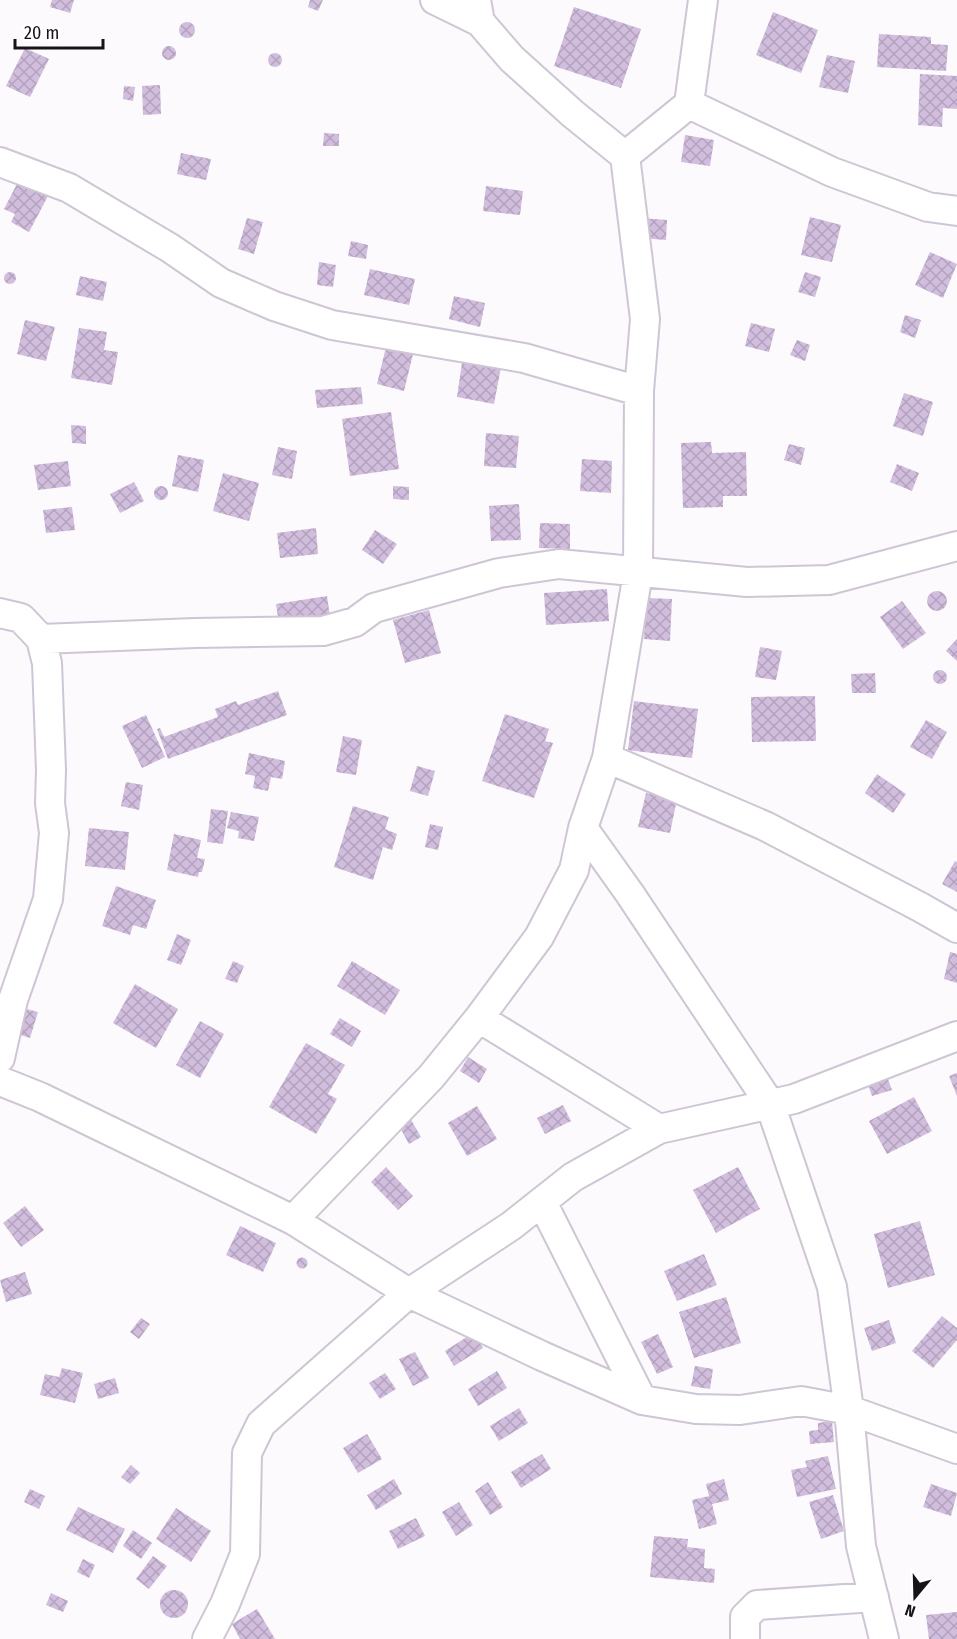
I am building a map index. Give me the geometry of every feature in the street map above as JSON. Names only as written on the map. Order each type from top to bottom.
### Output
[{"type":"street","points":[[293,1220],[430,1077],[479,1018],[538,937],[573,870],[584,828],[608,758],[638,573],[639,391],[645,319],[626,156],[573,114],[512,59],[478,11],[435,0]]},
{"type":"street","points":[[626,156],[688,104],[703,0]]},
{"type":"street","points":[[688,104],[832,172],[928,207],[957,211]]},
{"type":"street","points":[[0,162],[69,188],[170,248],[221,283],[274,306],[332,325],[524,358],[639,391]]},
{"type":"street","points":[[41,639],[195,633],[323,632],[355,622],[374,608],[499,573],[559,564],[747,582],[829,580],[957,546]]},
{"type":"street","points":[[0,613],[21,618],[41,639],[47,663],[50,803],[54,833],[48,899],[13,1000],[0,1058]]},
{"type":"street","points":[[608,758],[765,826],[957,928]]},
{"type":"street","points":[[584,828],[770,1104],[832,1287],[849,1410],[861,1546],[884,1639]]},
{"type":"street","points":[[479,1018],[659,1129]]},
{"type":"street","points":[[207,1639],[225,1604],[245,1554],[247,1453],[261,1424],[409,1293],[511,1226],[573,1178],[659,1129],[794,1099],[957,1036]]},
{"type":"street","points":[[0,1081],[40,1097],[293,1220],[409,1293],[642,1400],[696,1409],[740,1410],[801,1401],[849,1410],[957,1449]]},
{"type":"street","points":[[542,1202],[642,1400]]},
{"type":"street","points":[[745,1639],[745,1617],[757,1605],[874,1597]]},
{"type":"building","points":[[52,0],[74,0],[70,13],[50,7]]},
{"type":"building","points":[[310,0],[323,0],[318,11],[308,7]]},
{"type":"building","points":[[574,7],[641,29],[621,88],[554,66]]},
{"type":"building","points":[[773,12],[818,30],[801,73],[756,55]]},
{"type":"building","points":[[187,22],[193,24],[195,30],[193,36],[187,38],[181,36],[179,30],[181,24]]},
{"type":"building","points":[[879,34],[931,37],[931,44],[948,45],[946,71],[877,67]]},
{"type":"building","points":[[169,46],[174,48],[176,53],[174,58],[169,60],[164,58],[162,53],[164,48]]},
{"type":"building","points":[[25,48],[49,59],[30,97],[6,86]]},
{"type":"building","points":[[275,53],[280,55],[282,60],[280,65],[275,67],[270,65],[268,60],[270,55]]},
{"type":"building","points":[[827,55],[855,61],[848,93],[819,87]]},
{"type":"building","points":[[920,74],[957,76],[957,109],[943,108],[942,127],[918,125]]},
{"type":"building","points":[[160,85],[161,114],[143,115],[142,86]]},
{"type":"building","points":[[124,86],[135,87],[133,101],[123,99]]},
{"type":"building","points":[[324,133],[339,134],[339,146],[323,146]]},
{"type":"building","points":[[685,135],[714,140],[710,166],[681,162]]},
{"type":"building","points":[[181,153],[211,159],[206,180],[177,174]]},
{"type":"building","points":[[18,182],[48,196],[29,232],[11,222],[15,214],[4,209]]},
{"type":"building","points":[[486,186],[523,191],[520,215],[483,211]]},
{"type":"building","points":[[810,217],[841,225],[832,262],[801,255]]},
{"type":"building","points":[[247,218],[263,222],[254,254],[238,249]]},
{"type":"building","points":[[641,218],[667,220],[666,240],[641,238]]},
{"type":"building","points":[[351,241],[368,245],[366,259],[348,256]]},
{"type":"building","points":[[930,252],[957,264],[943,298],[915,285]]},
{"type":"building","points":[[319,262],[336,265],[333,287],[317,285]]},
{"type":"building","points":[[370,269],[415,279],[409,305],[364,295]]},
{"type":"building","points":[[12,272],[15,273],[15,283],[8,284],[5,283],[4,276],[5,273]]},
{"type":"building","points":[[805,272],[821,277],[815,297],[798,292]]},
{"type":"building","points":[[80,276],[107,282],[103,301],[76,295]]},
{"type":"building","points":[[454,296],[485,303],[480,327],[449,319]]},
{"type":"building","points":[[905,315],[921,320],[915,338],[900,332]]},
{"type":"building","points":[[25,320],[55,327],[46,361],[17,354]]},
{"type":"building","points":[[751,323],[775,329],[769,352],[745,346]]},
{"type":"building","points":[[79,328],[107,332],[104,350],[118,352],[112,385],[71,378]]},
{"type":"building","points":[[797,340],[810,345],[805,361],[790,355]]},
{"type":"building","points":[[387,343],[414,350],[404,391],[377,384]]},
{"type":"building","points":[[463,356],[502,362],[494,404],[457,397]]},
{"type":"building","points":[[361,387],[363,404],[317,408],[315,390]]},
{"type":"building","points":[[904,393],[933,402],[923,436],[893,426]]},
{"type":"building","points":[[391,412],[399,469],[350,476],[342,419]]},
{"type":"building","points":[[71,425],[86,426],[86,444],[72,443]]},
{"type":"building","points":[[486,433],[519,436],[516,468],[484,466]]},
{"type":"building","points":[[711,442],[712,453],[746,452],[747,496],[723,496],[723,507],[683,508],[681,443]]},
{"type":"building","points":[[789,444],[805,448],[801,465],[784,460]]},
{"type":"building","points":[[278,447],[297,451],[292,479],[272,475]]},
{"type":"building","points":[[178,455],[204,460],[198,492],[172,486]]},
{"type":"building","points":[[582,459],[612,461],[611,493],[580,491]]},
{"type":"building","points":[[68,461],[71,486],[38,490],[34,465]]},
{"type":"building","points":[[897,464],[919,473],[912,491],[890,482]]},
{"type":"building","points":[[223,473],[259,483],[249,521],[213,511]]},
{"type":"building","points":[[134,482],[144,501],[120,513],[110,494]]},
{"type":"building","points":[[158,486],[164,486],[168,493],[164,500],[158,500],[154,496],[154,490]]},
{"type":"building","points":[[393,486],[409,487],[409,500],[393,499]]},
{"type":"building","points":[[519,504],[521,540],[491,541],[489,506]]},
{"type":"building","points":[[72,507],[75,530],[46,533],[43,510]]},
{"type":"building","points":[[540,523],[570,524],[570,549],[539,548]]},
{"type":"building","points":[[316,528],[318,554],[280,558],[277,533]]},
{"type":"building","points":[[375,530],[397,544],[383,564],[362,550]]},
{"type":"building","points":[[607,589],[609,621],[546,625],[544,593]]},
{"type":"building","points":[[937,591],[944,594],[947,601],[944,608],[937,611],[930,608],[927,601],[930,594]]},
{"type":"building","points":[[327,596],[331,623],[280,631],[276,604]]},
{"type":"building","points":[[646,598],[672,599],[670,641],[644,639]]},
{"type":"building","points":[[902,601],[926,633],[903,649],[880,617]]},
{"type":"building","points":[[429,610],[441,653],[405,663],[393,620]]},
{"type":"building","points":[[957,639],[957,661],[946,651]]},
{"type":"building","points":[[760,647],[782,651],[776,680],[755,677]]},
{"type":"building","points":[[940,670],[945,672],[947,677],[945,682],[940,684],[935,682],[933,677],[935,672]]},
{"type":"building","points":[[875,673],[876,693],[852,693],[851,674]]},
{"type":"building","points":[[278,691],[287,715],[168,759],[157,729],[160,728],[164,737],[218,717],[215,709],[236,701],[238,705]]},
{"type":"building","points":[[815,696],[816,741],[752,742],[751,697]]},
{"type":"building","points":[[634,701],[698,709],[692,758],[628,750]]},
{"type":"building","points":[[505,714],[549,729],[545,741],[553,743],[534,798],[482,781]]},
{"type":"building","points":[[146,715],[165,757],[142,768],[122,726]]},
{"type":"building","points":[[926,720],[947,732],[932,759],[910,747]]},
{"type":"building","points":[[343,736],[362,740],[356,775],[336,772]]},
{"type":"building","points":[[249,753],[285,761],[282,779],[271,777],[268,791],[253,788],[255,776],[245,774]]},
{"type":"building","points":[[417,766],[435,771],[428,796],[410,791]]},
{"type":"building","points":[[877,774],[906,794],[893,813],[865,793]]},
{"type":"building","points":[[126,782],[143,785],[139,810],[121,806]]},
{"type":"building","points":[[646,793],[677,799],[670,833],[638,827]]},
{"type":"building","points":[[353,806],[389,817],[385,829],[397,834],[392,850],[383,847],[373,880],[334,867]]},
{"type":"building","points":[[211,809],[228,811],[223,844],[207,842]]},
{"type":"building","points":[[231,812],[259,817],[254,841],[238,838],[239,831],[227,828]]},
{"type":"building","points":[[430,824],[443,827],[438,850],[425,847]]},
{"type":"building","points":[[89,828],[129,832],[125,870],[85,866]]},
{"type":"building","points":[[174,834],[201,840],[197,858],[205,859],[202,872],[199,872],[198,877],[167,870]]},
{"type":"building","points":[[955,861],[957,862],[957,892],[942,884]]},
{"type":"building","points":[[116,886],[156,900],[146,929],[133,925],[130,935],[102,926]]},
{"type":"building","points":[[177,934],[191,940],[181,965],[167,960]]},
{"type":"building","points":[[950,952],[957,954],[957,983],[944,979]]},
{"type":"building","points":[[233,961],[244,966],[237,983],[225,979]]},
{"type":"building","points":[[352,961],[400,990],[385,1015],[337,986]]},
{"type":"building","points":[[135,984],[178,1009],[156,1048],[113,1023]]},
{"type":"building","points":[[19,1007],[38,1012],[30,1038],[11,1032]]},
{"type":"building","points":[[340,1018],[361,1031],[352,1047],[330,1034]]},
{"type":"building","points":[[200,1021],[224,1034],[200,1078],[176,1065]]},
{"type":"building","points":[[306,1043],[345,1065],[328,1094],[337,1099],[316,1134],[269,1107]]},
{"type":"building","points":[[468,1057],[487,1069],[479,1083],[460,1071]]},
{"type":"building","points":[[957,1073],[957,1096],[949,1076]]},
{"type":"building","points":[[886,1074],[892,1090],[872,1096],[866,1079]]},
{"type":"building","points":[[914,1097],[932,1131],[887,1154],[869,1121]]},
{"type":"building","points":[[563,1105],[571,1121],[545,1134],[537,1118]]},
{"type":"building","points":[[477,1106],[497,1139],[467,1156],[448,1123]]},
{"type":"building","points":[[410,1118],[421,1137],[409,1144],[398,1124]]},
{"type":"building","points":[[386,1167],[413,1196],[398,1210],[371,1182]]},
{"type":"building","points":[[738,1167],[760,1209],[716,1233],[693,1190]]},
{"type":"building","points":[[25,1206],[44,1230],[21,1247],[3,1223]]},
{"type":"building","points":[[920,1221],[935,1275],[888,1288],[874,1234]]},
{"type":"building","points":[[240,1226],[276,1243],[263,1272],[226,1255]]},
{"type":"building","points":[[704,1254],[717,1285],[677,1301],[664,1271]]},
{"type":"building","points":[[302,1258],[306,1259],[306,1267],[302,1268],[298,1267],[297,1263],[298,1259]]},
{"type":"building","points":[[25,1272],[32,1294],[6,1302],[0,1280]]},
{"type":"building","points":[[726,1297],[741,1343],[694,1358],[679,1312]]},
{"type":"building","points":[[942,1316],[957,1328],[957,1340],[933,1368],[912,1351]]},
{"type":"building","points":[[141,1318],[150,1324],[139,1339],[130,1332]]},
{"type":"building","points":[[889,1320],[896,1343],[872,1351],[864,1328]]},
{"type":"building","points":[[473,1333],[483,1348],[454,1366],[445,1351]]},
{"type":"building","points":[[658,1334],[673,1367],[657,1374],[641,1342]]},
{"type":"building","points":[[415,1352],[429,1378],[413,1386],[399,1359]]},
{"type":"building","points":[[695,1366],[713,1369],[710,1389],[691,1386]]},
{"type":"building","points":[[62,1368],[83,1373],[75,1403],[40,1395],[45,1374],[59,1377]]},
{"type":"building","points":[[497,1371],[507,1388],[478,1406],[468,1389]]},
{"type":"building","points":[[385,1373],[396,1389],[380,1399],[369,1383]]},
{"type":"building","points":[[115,1378],[119,1393],[98,1399],[94,1384]]},
{"type":"building","points":[[519,1408],[528,1423],[499,1441],[490,1426]]},
{"type":"building","points":[[832,1421],[834,1442],[810,1444],[809,1431],[818,1430],[818,1423]]},
{"type":"building","points":[[367,1434],[382,1459],[358,1473],[343,1448]]},
{"type":"building","points":[[542,1454],[551,1469],[521,1488],[511,1472]]},
{"type":"building","points":[[828,1456],[836,1489],[797,1497],[791,1470],[807,1467],[805,1461]]},
{"type":"building","points":[[131,1465],[140,1473],[130,1484],[121,1477]]},
{"type":"building","points":[[394,1479],[402,1494],[376,1510],[367,1495]]},
{"type":"building","points":[[724,1479],[729,1500],[712,1504],[717,1524],[699,1529],[692,1500],[709,1496],[706,1484]]},
{"type":"building","points":[[488,1482],[503,1507],[490,1515],[475,1491]]},
{"type":"building","points":[[931,1484],[957,1493],[951,1516],[923,1507]]},
{"type":"building","points":[[30,1489],[45,1496],[39,1509],[24,1502]]},
{"type":"building","points":[[833,1495],[844,1531],[821,1539],[809,1502]]},
{"type":"building","points":[[459,1502],[473,1525],[456,1536],[442,1512]]},
{"type":"building","points":[[78,1507],[125,1529],[113,1553],[66,1530]]},
{"type":"building","points":[[176,1508],[211,1531],[191,1562],[156,1539]]},
{"type":"building","points":[[416,1518],[425,1536],[398,1549],[389,1531]]},
{"type":"building","points":[[133,1530],[152,1543],[141,1559],[123,1546]]},
{"type":"building","points":[[654,1536],[688,1539],[687,1547],[705,1549],[704,1568],[715,1569],[714,1583],[650,1577]]},
{"type":"building","points":[[153,1556],[167,1566],[149,1589],[136,1579]]},
{"type":"building","points":[[83,1559],[95,1565],[89,1578],[77,1572]]},
{"type":"building","points":[[174,1590],[184,1594],[188,1604],[184,1614],[174,1618],[164,1614],[160,1604],[164,1594]]},
{"type":"building","points":[[51,1593],[68,1601],[63,1612],[46,1605]]},
{"type":"building","points":[[257,1609],[275,1639],[240,1639],[232,1624]]},
{"type":"building","points":[[957,1612],[957,1639],[929,1639],[926,1615]]}]
